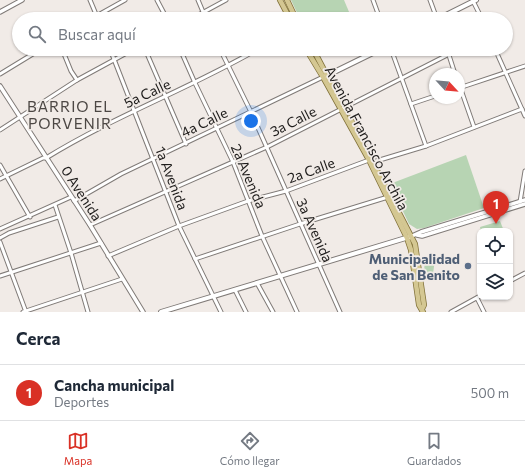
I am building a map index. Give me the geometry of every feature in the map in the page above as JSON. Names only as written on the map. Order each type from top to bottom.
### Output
[{"type":"main road","points":[[280,0],[286,12]]},
{"type":"main road","points":[[287,0],[293,12]]},
{"type":"main road","points":[[451,12],[474,0]]},
{"type":"main road","name":"Avenida Francisco Archila","points":[[311,56],[326,76]]},
{"type":"main road","name":"Avenida Francisco Archila","points":[[316,56],[417,250],[424,305],[422,311]]},
{"type":"main road","points":[[326,76],[367,56]]},
{"type":"main road","points":[[161,312],[409,237]]},
{"type":"street","points":[[0,12],[21,0]]},
{"type":"street","points":[[90,0],[95,12]]},
{"type":"street","points":[[105,12],[125,0]]},
{"type":"street","points":[[158,0],[164,12]]},
{"type":"street","points":[[198,0],[203,12],[226,0]]},
{"type":"street","points":[[373,0],[377,12]]},
{"type":"street","points":[[430,0],[434,12]]},
{"type":"street","points":[[474,0],[479,12]]},
{"type":"street","points":[[0,74],[30,56]]},
{"type":"street","points":[[65,56],[71,71],[77,80]]},
{"type":"street","name":"1a Avenida","points":[[113,56],[179,226],[220,312]]},
{"type":"street","points":[[0,130],[77,80],[121,56]]},
{"type":"street","points":[[148,56],[186,144]]},
{"type":"street","name":"2a Avenida","points":[[183,56],[233,162],[262,236],[297,312]]},
{"type":"street","name":"3a Avenida","points":[[223,56],[267,147],[340,312]]},
{"type":"street","name":"5a Calle","points":[[0,179],[43,158],[46,158],[96,129],[195,83],[246,56]]},
{"type":"street","points":[[393,56],[426,146]]},
{"type":"street","name":"3a Calle","points":[[90,225],[267,147],[444,56]]},
{"type":"street","points":[[449,56],[453,68]]},
{"type":"street","points":[[498,56],[525,116]]},
{"type":"street","points":[[465,85],[525,66]]},
{"type":"street","name":"4a Calle","points":[[0,229],[72,199],[326,76]]},
{"type":"street","name":"0 Avenida","points":[[0,86],[90,225],[143,312]]},
{"type":"street","points":[[411,104],[429,98]]},
{"type":"street","points":[[465,103],[474,127]]},
{"type":"street","name":"2a Calle","points":[[108,256],[179,226],[248,201],[286,191],[371,161],[426,146],[522,109]]},
{"type":"street","points":[[0,165],[30,216]]},
{"type":"street","points":[[520,202],[525,171]]},
{"type":"street","points":[[195,259],[262,236],[389,197]]},
{"type":"street","points":[[409,237],[525,200]]},
{"type":"street","points":[[417,234],[422,236],[525,204]]},
{"type":"street","points":[[55,205],[88,312]]},
{"type":"street","points":[[0,238],[9,233],[58,217]]},
{"type":"street","points":[[0,242],[25,312],[122,279]]},
{"type":"street","points":[[0,276],[101,243]]},
{"type":"street","points":[[513,279],[525,273]]},
{"type":"street","points":[[257,283],[273,312]]},
{"type":"street","points":[[235,290],[246,312]]},
{"type":"street","points":[[451,312],[477,298]]},
{"type":"street","points":[[479,300],[484,312]]},
{"type":"green space","points":[[291,0],[344,0],[349,12],[297,12]]},
{"type":"green space","points":[[466,155],[484,208],[424,228],[417,229],[409,224],[392,185],[395,182]]},
{"type":"green space","points":[[500,221],[503,228],[480,228]]},
{"type":"green space","points":[[425,258],[435,259],[433,274],[424,273]]},
{"type":"place","name":"Cancha municipal","points":[[496,224]]},
{"type":"place","name":"Municipalidad de San Benito","points":[[468,266]]},
{"type":"district","name":"BARRIO EL PORVENIR","points":[[70,114]]}]
